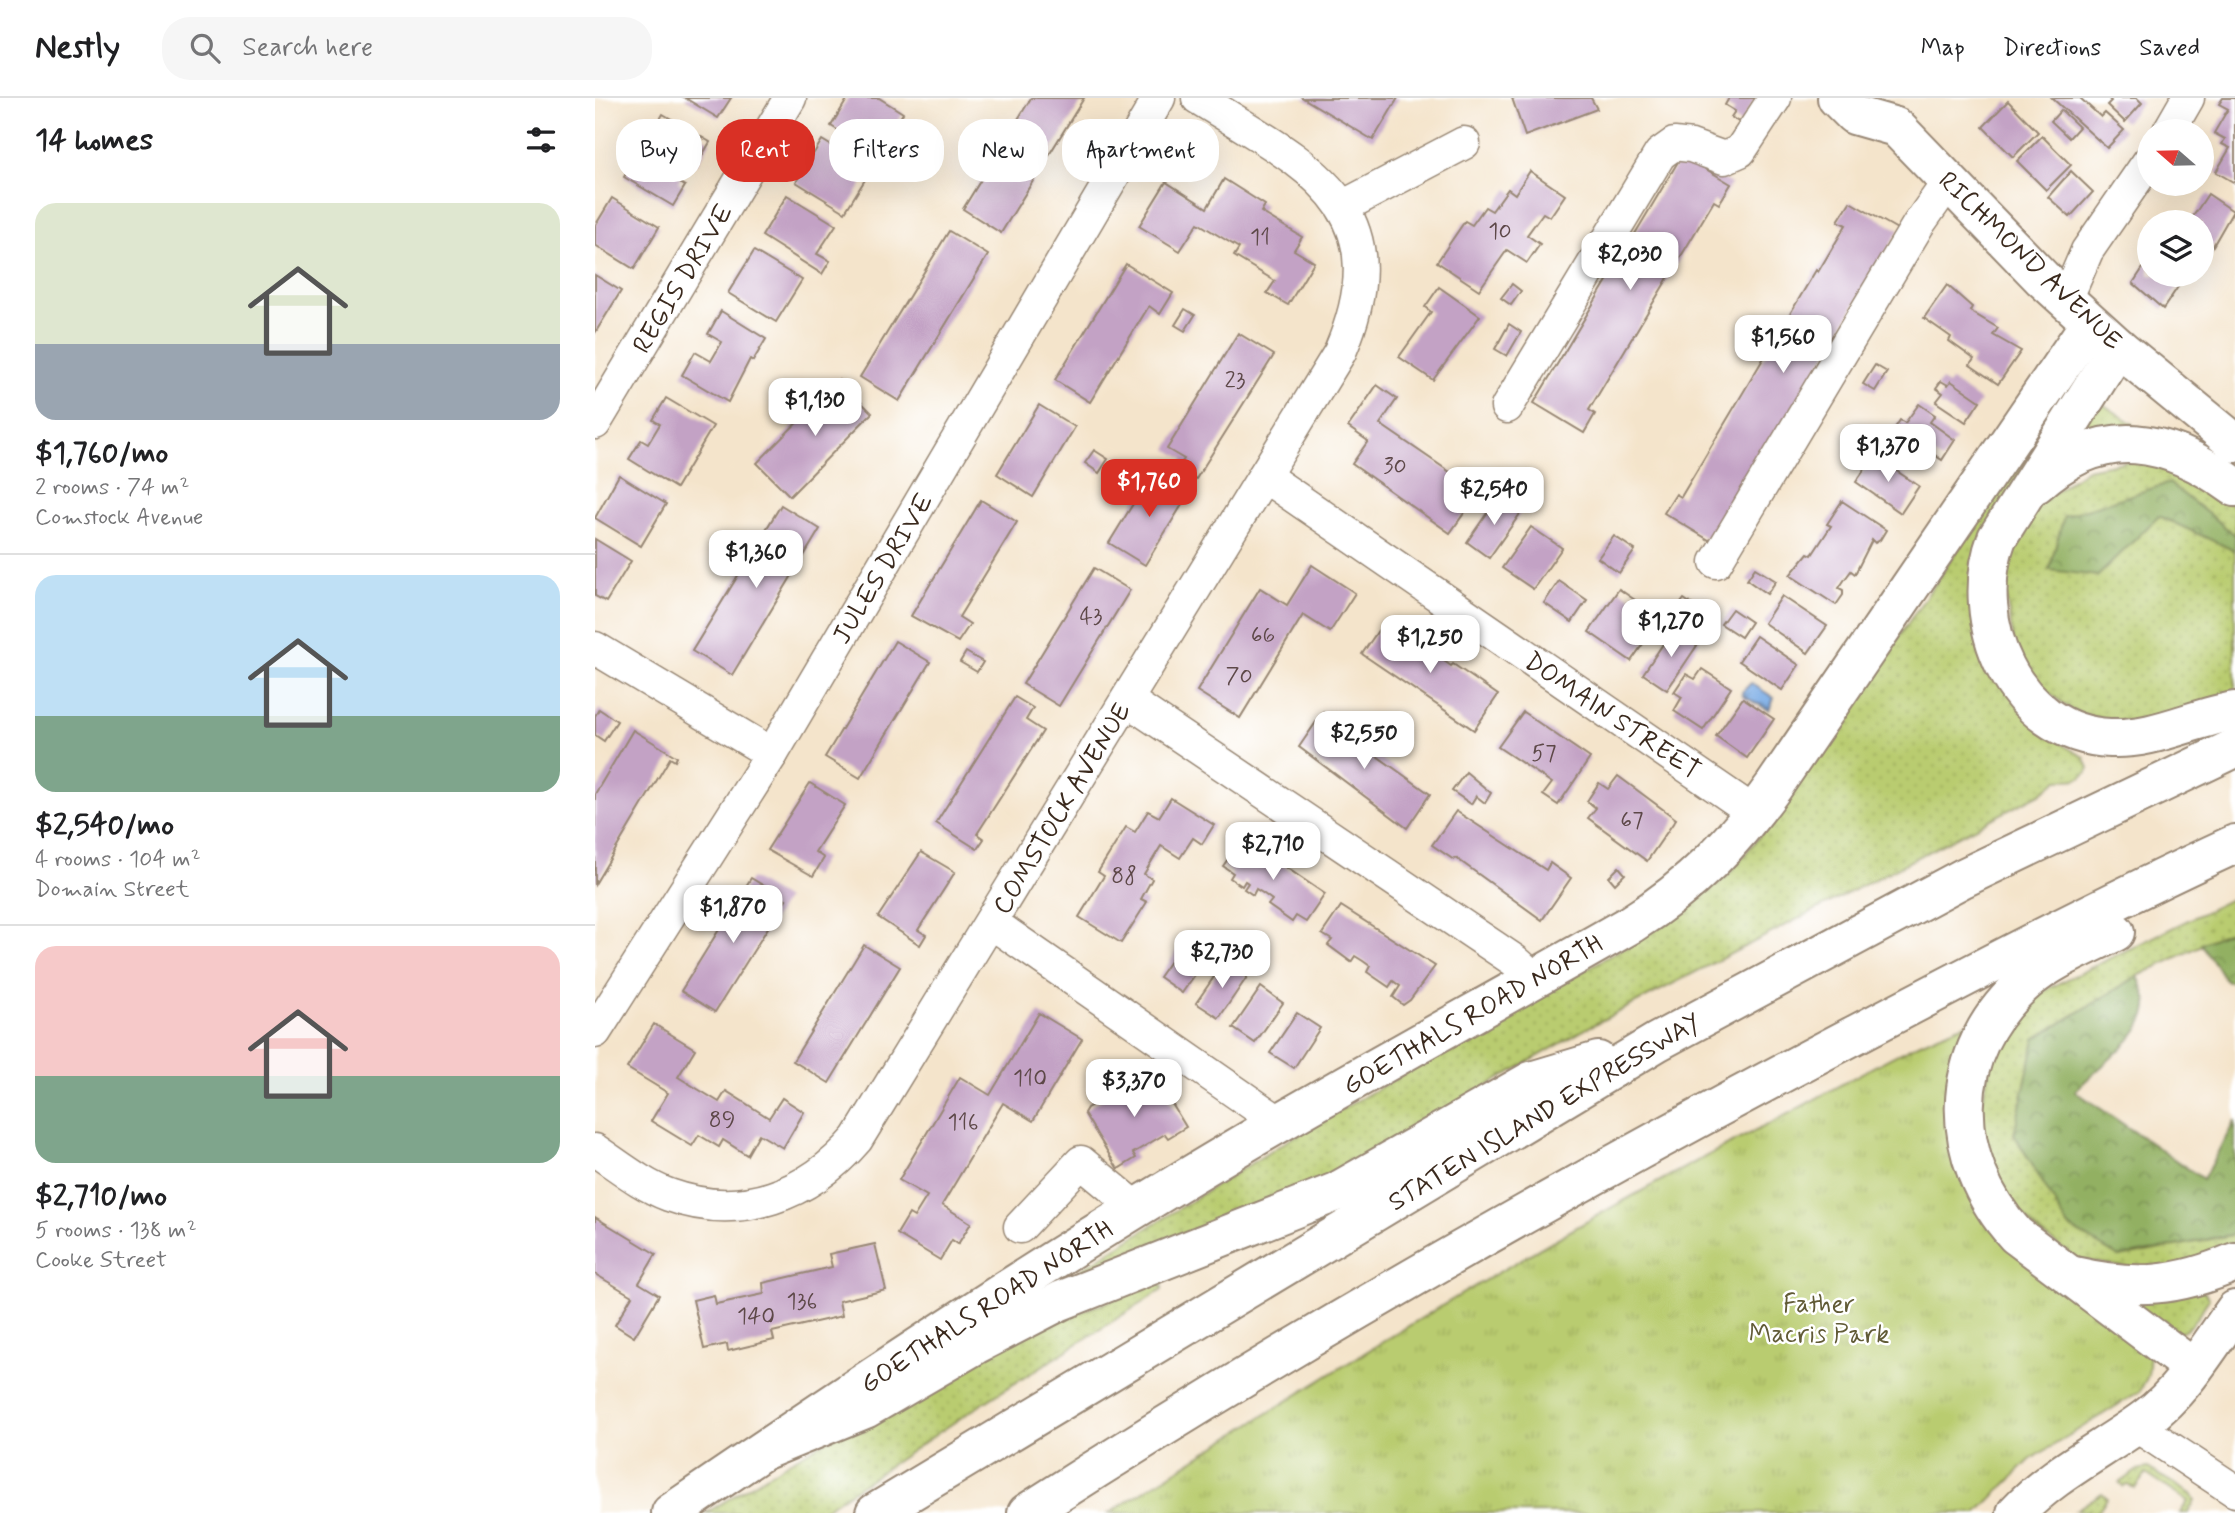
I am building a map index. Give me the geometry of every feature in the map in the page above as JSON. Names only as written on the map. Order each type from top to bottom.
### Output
[{"type":"main road","name":"RICHMOND AVENUE","points":[[1837,98],[1854,115],[1892,113],[1949,181],[2078,311],[2235,443]]},
{"type":"main road","name":"GOETHALS ROAD NORTH","points":[[671,1513],[915,1349],[1138,1209],[1280,1123],[1535,979],[1666,901],[1711,864],[1755,813],[2078,311]]},
{"type":"main road","points":[[2118,347],[2019,500],[1991,555],[1986,598],[1988,621],[1995,644],[2004,666],[2031,701],[2061,724],[2107,738],[2153,734],[2235,711]]},
{"type":"main road","points":[[2019,500],[2041,480],[2079,456],[2095,450],[2136,444],[2153,445],[2184,455],[2235,487]]},
{"type":"main road","name":"STATEN ISLAND EXPRESSWAY","points":[[875,1513],[1657,1042],[1963,878],[2235,748]]},
{"type":"main road","points":[[1027,1513],[1289,1350],[1559,1192],[1975,972],[2235,844]]},
{"type":"main road","points":[[2193,1368],[2066,1275],[2016,1235],[2000,1218],[1971,1161],[1966,1138],[1965,1099],[1967,1080],[1979,1044],[2001,1006],[2028,980],[2045,968],[2155,912],[2235,851]]},
{"type":"main road","points":[[765,1450],[865,1409],[975,1345],[1060,1301],[1336,1192],[1531,1082],[1657,1042]]},
{"type":"main road","points":[[2066,1275],[2111,1284],[2156,1285],[2202,1274],[2235,1262]]},
{"type":"main road","points":[[2015,1513],[2052,1480],[2135,1426],[2164,1403],[2235,1310]]},
{"type":"street","name":"REGIS DRIVE","points":[[595,423],[790,98]]},
{"type":"street","name":"JULES DRIVE","points":[[595,1032],[772,754],[1159,98]]},
{"type":"street","points":[[1198,98],[1305,166],[1344,206],[1464,143]]},
{"type":"street","points":[[1507,407],[1660,154],[1674,144],[1691,146],[1724,158],[1740,151],[1775,98]]},
{"type":"street","points":[[2176,119],[2188,98]]},
{"type":"street","points":[[2078,311],[2087,251],[2137,178]]},
{"type":"street","points":[[1716,562],[1918,225],[1949,181]]},
{"type":"street","name":"COMSTOCK AVENUE","points":[[595,1150],[650,1186],[697,1203],[722,1206],[756,1203],[782,1196],[811,1182],[837,1163],[857,1139],[1340,352],[1353,320],[1360,265],[1354,233],[1344,206]]},
{"type":"street","name":"DOMAIN STREET","points":[[1264,476],[1755,813]]},
{"type":"street","points":[[595,648],[772,754]]},
{"type":"street","points":[[1127,700],[1515,961],[1535,979]]},
{"type":"street","points":[[992,923],[1280,1123]]},
{"type":"street","points":[[1020,1227],[1081,1161],[1138,1209]]},
{"type":"street","points":[[2135,1426],[2235,1491]]},
{"type":"green space","points":[[2072,383],[2078,387],[1977,578],[2063,745],[2084,757],[2089,768],[2083,776],[2058,780],[2040,794],[1591,1026],[1327,1178],[1066,1279],[1292,1138],[1665,924],[1727,876],[1777,815]]},
{"type":"green space","points":[[2098,401],[2133,424],[2134,430],[2073,439]]},
{"type":"green space","points":[[2139,459],[2212,488],[2235,508],[2235,699],[2155,725],[2093,717],[2071,710],[2036,682],[2014,643],[2004,584],[2014,543],[2038,504],[2087,469]]},
{"type":"green space","points":[[2169,483],[2235,535],[2235,551],[2159,516],[2098,576],[2049,570],[2064,516]]},
{"type":"green space","points":[[2235,897],[2235,929],[2138,976],[2035,1039],[2119,1257],[2231,1235],[2235,1230],[2235,1244],[2157,1273],[2077,1259],[2019,1217],[1990,1165],[1980,1113],[1994,1044],[2039,993]]},
{"type":"green space","points":[[2235,929],[2235,982],[2227,982],[2201,944]]},
{"type":"green space","points":[[2138,976],[2147,1002],[2146,1014],[2140,1026],[2119,1050],[2075,1091],[2203,1179],[2235,1121],[2235,1230],[2231,1235],[2119,1257],[2069,1227],[2014,1134],[2035,1039]]},
{"type":"green space","name":"Father Macris Park","points":[[1974,1021],[1957,1141],[2149,1356],[2148,1375],[2140,1391],[2030,1460],[1977,1513],[1109,1513],[1435,1310],[1601,1213],[1896,1055]]},
{"type":"green space","points":[[1153,1285],[1162,1285],[1162,1290],[968,1413],[819,1513],[706,1513],[787,1463],[948,1372],[1026,1332]]},
{"type":"green space","points":[[2203,1290],[2209,1299],[2198,1316],[2186,1329],[2174,1333],[2121,1299]]},
{"type":"green space","points":[[2148,1468],[2191,1494],[2195,1501],[2188,1513],[2180,1513],[2188,1501],[2146,1474],[2135,1488],[2127,1485],[2123,1487],[2119,1483],[2138,1470]]},
{"type":"green space","points":[[2102,1493],[2107,1498],[2097,1513],[2076,1510]]},
{"type":"water","points":[[1751,683],[1774,698],[1769,710],[1743,696],[1742,692]]},
{"type":"building","points":[[685,98],[731,98],[718,118]]},
{"type":"building","points":[[848,98],[879,98],[903,113],[899,119],[835,119]]},
{"type":"building","points":[[1031,98],[1084,98],[1071,119],[1062,119],[1062,134],[1048,157],[1048,119],[1018,119]]},
{"type":"building","points":[[1303,98],[1398,98],[1373,140]]},
{"type":"building","points":[[1512,98],[1591,98],[1597,109],[1525,136]]},
{"type":"building","points":[[1729,98],[1756,98],[1745,115],[1743,125],[1731,117],[1735,111],[1725,105]]},
{"type":"building","points":[[2052,98],[2080,98],[2101,117],[2105,113],[2124,130],[2107,148]]},
{"type":"building","points":[[2108,98],[2137,98],[2142,103],[2125,122],[2107,105],[2111,101]]},
{"type":"building","points":[[2223,98],[2235,98],[2235,183],[2216,172],[2230,148],[2222,144],[2225,139],[2214,133],[2228,109],[2219,104]]},
{"type":"building","points":[[2008,101],[2038,132],[2013,157],[1983,127]]},
{"type":"building","points":[[2061,110],[2079,127],[2069,138],[2051,121]]},
{"type":"building","points":[[2042,136],[2071,165],[2046,190],[2017,161]]},
{"type":"building","points":[[702,137],[710,142],[702,156]]},
{"type":"building","points":[[822,140],[829,144],[829,182],[864,182],[845,212],[796,182],[815,182],[815,151]]},
{"type":"building","points":[[1682,155],[1731,184],[1719,204],[1714,201],[1589,410],[1595,414],[1584,433],[1534,403]]},
{"type":"building","points":[[1530,171],[1565,195],[1550,217],[1543,213],[1527,235],[1540,244],[1527,263],[1507,250],[1479,290],[1437,262],[1465,221],[1472,225],[1485,207],[1492,211],[1508,189],[1515,194]]},
{"type":"building","points":[[2071,171],[2093,192],[2070,217],[2048,197]]},
{"type":"building","points":[[1224,179],[1265,205],[1261,212],[1302,237],[1294,250],[1314,262],[1288,305],[1267,293],[1275,281],[1234,256],[1239,248],[1198,223],[1180,251],[1139,226],[1166,182],[1207,208]]},
{"type":"building","points":[[632,182],[678,182],[685,186],[673,206]]},
{"type":"building","points":[[980,182],[1032,182],[1001,233],[963,209]]},
{"type":"building","points":[[787,195],[836,225],[817,254],[830,261],[822,274],[762,236]]},
{"type":"building","points":[[2207,196],[2211,196],[2233,211],[2214,244],[2214,210],[2197,210]]},
{"type":"building","points":[[612,198],[659,227],[634,269],[595,245],[595,226]]},
{"type":"building","points":[[1850,202],[1899,230],[1714,543],[1664,513],[1676,494],[1681,497],[1816,270],[1818,272],[1846,225],[1838,221]]},
{"type":"building","points":[[949,231],[988,255],[899,401],[860,377]]},
{"type":"building","points":[[754,251],[802,280],[776,322],[728,293]]},
{"type":"building","points":[[1126,264],[1173,293],[1160,314],[1149,306],[1090,402],[1055,380]]},
{"type":"building","points":[[595,275],[621,291],[595,333]]},
{"type":"building","points":[[1512,284],[1521,291],[1511,305],[1501,298]]},
{"type":"building","points":[[1947,285],[1972,307],[1970,311],[1998,328],[1993,335],[2021,351],[1998,384],[1970,365],[1974,359],[1949,341],[1951,337],[1924,318]]},
{"type":"building","points":[[1439,287],[1480,316],[1433,380],[1399,357],[1431,312],[1425,307]]},
{"type":"building","points":[[2138,287],[2178,287],[2163,309]]},
{"type":"building","points":[[1185,309],[1195,315],[1185,331],[1175,325]]},
{"type":"building","points":[[721,311],[766,339],[753,361],[750,359],[728,402],[682,375],[695,352],[711,361],[722,342],[708,334]]},
{"type":"building","points":[[1509,324],[1521,332],[1507,356],[1495,349]]},
{"type":"building","points":[[1238,333],[1274,355],[1196,479],[1178,468],[1184,459],[1167,449]]},
{"type":"building","points":[[1875,365],[1887,372],[1875,391],[1863,384]]},
{"type":"building","points":[[839,380],[872,413],[790,496],[757,463]]},
{"type":"building","points":[[1941,381],[1948,385],[1951,381],[1980,401],[1966,422],[1936,402],[1943,393],[1936,388]]},
{"type":"building","points":[[1377,385],[1397,399],[1380,424],[1479,492],[1450,533],[1352,464],[1368,441],[1348,427]]},
{"type":"building","points":[[666,398],[713,426],[676,488],[629,459],[641,440],[648,444],[660,424],[653,420]]},
{"type":"building","points":[[1919,404],[1935,415],[1930,422],[1955,440],[1942,460],[1895,428],[1900,420],[1905,423]]},
{"type":"building","points":[[1039,405],[1075,427],[1033,497],[997,474]]},
{"type":"building","points":[[1094,450],[1108,459],[1099,473],[1085,463]]},
{"type":"building","points":[[1874,456],[1919,486],[1901,513],[1856,482]]},
{"type":"building","points":[[1152,473],[1188,495],[1145,565],[1109,543]]},
{"type":"building","points":[[619,475],[666,504],[641,546],[595,518]]},
{"type":"building","points":[[1499,496],[1522,511],[1489,558],[1467,542]]},
{"type":"building","points":[[981,500],[1017,522],[959,617],[970,624],[958,642],[911,616]]},
{"type":"building","points":[[1842,501],[1886,530],[1880,540],[1875,543],[1872,540],[1855,574],[1851,571],[1839,588],[1843,590],[1843,595],[1836,605],[1790,575],[1808,553],[1812,555],[1831,526],[1827,524]]},
{"type":"building","points":[[781,505],[820,529],[732,675],[692,651]]},
{"type":"building","points":[[1531,527],[1562,548],[1533,589],[1502,568]]},
{"type":"building","points":[[1614,536],[1635,550],[1619,573],[1598,558]]},
{"type":"building","points":[[595,539],[631,561],[606,602],[595,596]]},
{"type":"building","points":[[1312,565],[1355,593],[1330,632],[1303,615],[1240,718],[1197,691],[1260,588],[1287,605]]},
{"type":"building","points":[[1094,568],[1130,590],[1059,706],[1023,684]]},
{"type":"building","points":[[1755,568],[1776,581],[1767,594],[1747,580]]},
{"type":"building","points":[[1559,581],[1587,600],[1572,622],[1544,603]]},
{"type":"building","points":[[1619,589],[1661,618],[1631,661],[1589,632]]},
{"type":"building","points":[[1782,596],[1827,626],[1808,653],[1764,623]]},
{"type":"building","points":[[1684,599],[1697,608],[1685,624],[1672,615]]},
{"type":"building","points":[[1732,609],[1751,622],[1741,637],[1721,624]]},
{"type":"building","points":[[1386,619],[1451,666],[1453,664],[1498,695],[1474,730],[1362,654]]},
{"type":"building","points":[[1673,629],[1685,637],[1687,633],[1700,641],[1667,690],[1643,674]]},
{"type":"building","points":[[1756,636],[1799,665],[1782,690],[1739,661]]},
{"type":"building","points":[[895,641],[930,662],[860,778],[825,757]]},
{"type":"building","points":[[966,652],[983,662],[977,672],[960,662]]},
{"type":"building","points":[[1702,669],[1731,688],[1703,730],[1674,711],[1682,697],[1674,692],[1686,674],[1695,679]]},
{"type":"building","points":[[1015,697],[1033,708],[1026,720],[1043,731],[977,834],[984,839],[977,849],[936,823]]},
{"type":"building","points":[[1743,698],[1774,719],[1747,758],[1716,736]]},
{"type":"building","points":[[599,709],[617,721],[604,741],[595,735],[595,716]]},
{"type":"building","points":[[1323,712],[1345,727],[1342,731],[1430,794],[1407,828],[1299,747]]},
{"type":"building","points":[[1523,712],[1590,758],[1558,805],[1543,795],[1552,783],[1498,747]]},
{"type":"building","points":[[633,730],[677,757],[675,761],[670,758],[595,884],[595,794]]},
{"type":"building","points":[[1466,772],[1491,793],[1485,803],[1476,796],[1471,804],[1452,791]]},
{"type":"building","points":[[1618,776],[1676,819],[1647,861],[1588,818],[1596,808],[1587,801],[1599,783],[1608,789]]},
{"type":"building","points":[[810,783],[845,805],[815,852],[824,858],[813,876],[767,850]]},
{"type":"building","points":[[1171,798],[1214,825],[1202,844],[1193,838],[1180,858],[1161,846],[1144,874],[1152,879],[1141,899],[1147,902],[1121,943],[1079,917],[1104,876],[1098,872],[1126,827],[1135,832],[1148,811],[1159,817]]},
{"type":"building","points":[[1456,811],[1546,870],[1550,863],[1571,878],[1542,920],[1456,858],[1454,860],[1432,845]]},
{"type":"building","points":[[1243,838],[1325,894],[1306,922],[1296,916],[1292,922],[1268,905],[1272,900],[1264,894],[1256,889],[1253,895],[1244,889],[1248,883],[1245,881],[1242,886],[1230,878],[1233,873],[1223,866]]},
{"type":"building","points":[[921,852],[955,872],[918,930],[926,935],[920,945],[878,917]]},
{"type":"building","points":[[1619,867],[1625,874],[1615,884],[1609,877]]},
{"type":"building","points":[[751,878],[786,899],[715,1012],[681,991]]},
{"type":"building","points":[[1341,906],[1435,966],[1410,1000],[1403,1005],[1393,997],[1400,986],[1393,981],[1389,987],[1367,972],[1370,966],[1363,961],[1355,956],[1351,962],[1328,945],[1332,940],[1322,934]]},
{"type":"building","points":[[1187,937],[1210,953],[1182,993],[1159,977]]},
{"type":"building","points":[[864,945],[900,967],[829,1083],[793,1061]]},
{"type":"building","points":[[1225,961],[1247,977],[1219,1018],[1196,1003]]},
{"type":"building","points":[[1261,987],[1283,1003],[1255,1043],[1233,1028]]},
{"type":"building","points":[[1039,1013],[1082,1039],[1033,1121],[1003,1103],[942,1205],[971,1223],[958,1244],[952,1240],[940,1260],[897,1234],[909,1214],[914,1217],[927,1196],[899,1180],[960,1077],[990,1095]]},
{"type":"building","points":[[1297,1013],[1320,1028],[1294,1068],[1270,1053]]},
{"type":"building","points":[[654,1024],[695,1049],[678,1077],[719,1102],[726,1091],[769,1118],[782,1098],[804,1112],[783,1148],[759,1134],[747,1155],[723,1140],[719,1147],[699,1135],[692,1146],[651,1121],[668,1093],[627,1068]]},
{"type":"building","points":[[1152,1071],[1186,1127],[1168,1138],[1165,1134],[1133,1153],[1136,1158],[1118,1169],[1084,1113],[1087,1108]]},
{"type":"building","points":[[595,1217],[656,1254],[639,1283],[659,1295],[634,1337],[615,1325],[632,1296],[595,1274]]},
{"type":"building","points":[[875,1244],[886,1290],[839,1301],[842,1316],[772,1332],[774,1340],[728,1351],[727,1344],[704,1349],[693,1300],[714,1295],[716,1304],[764,1294],[763,1283],[832,1267],[829,1254]]}]
